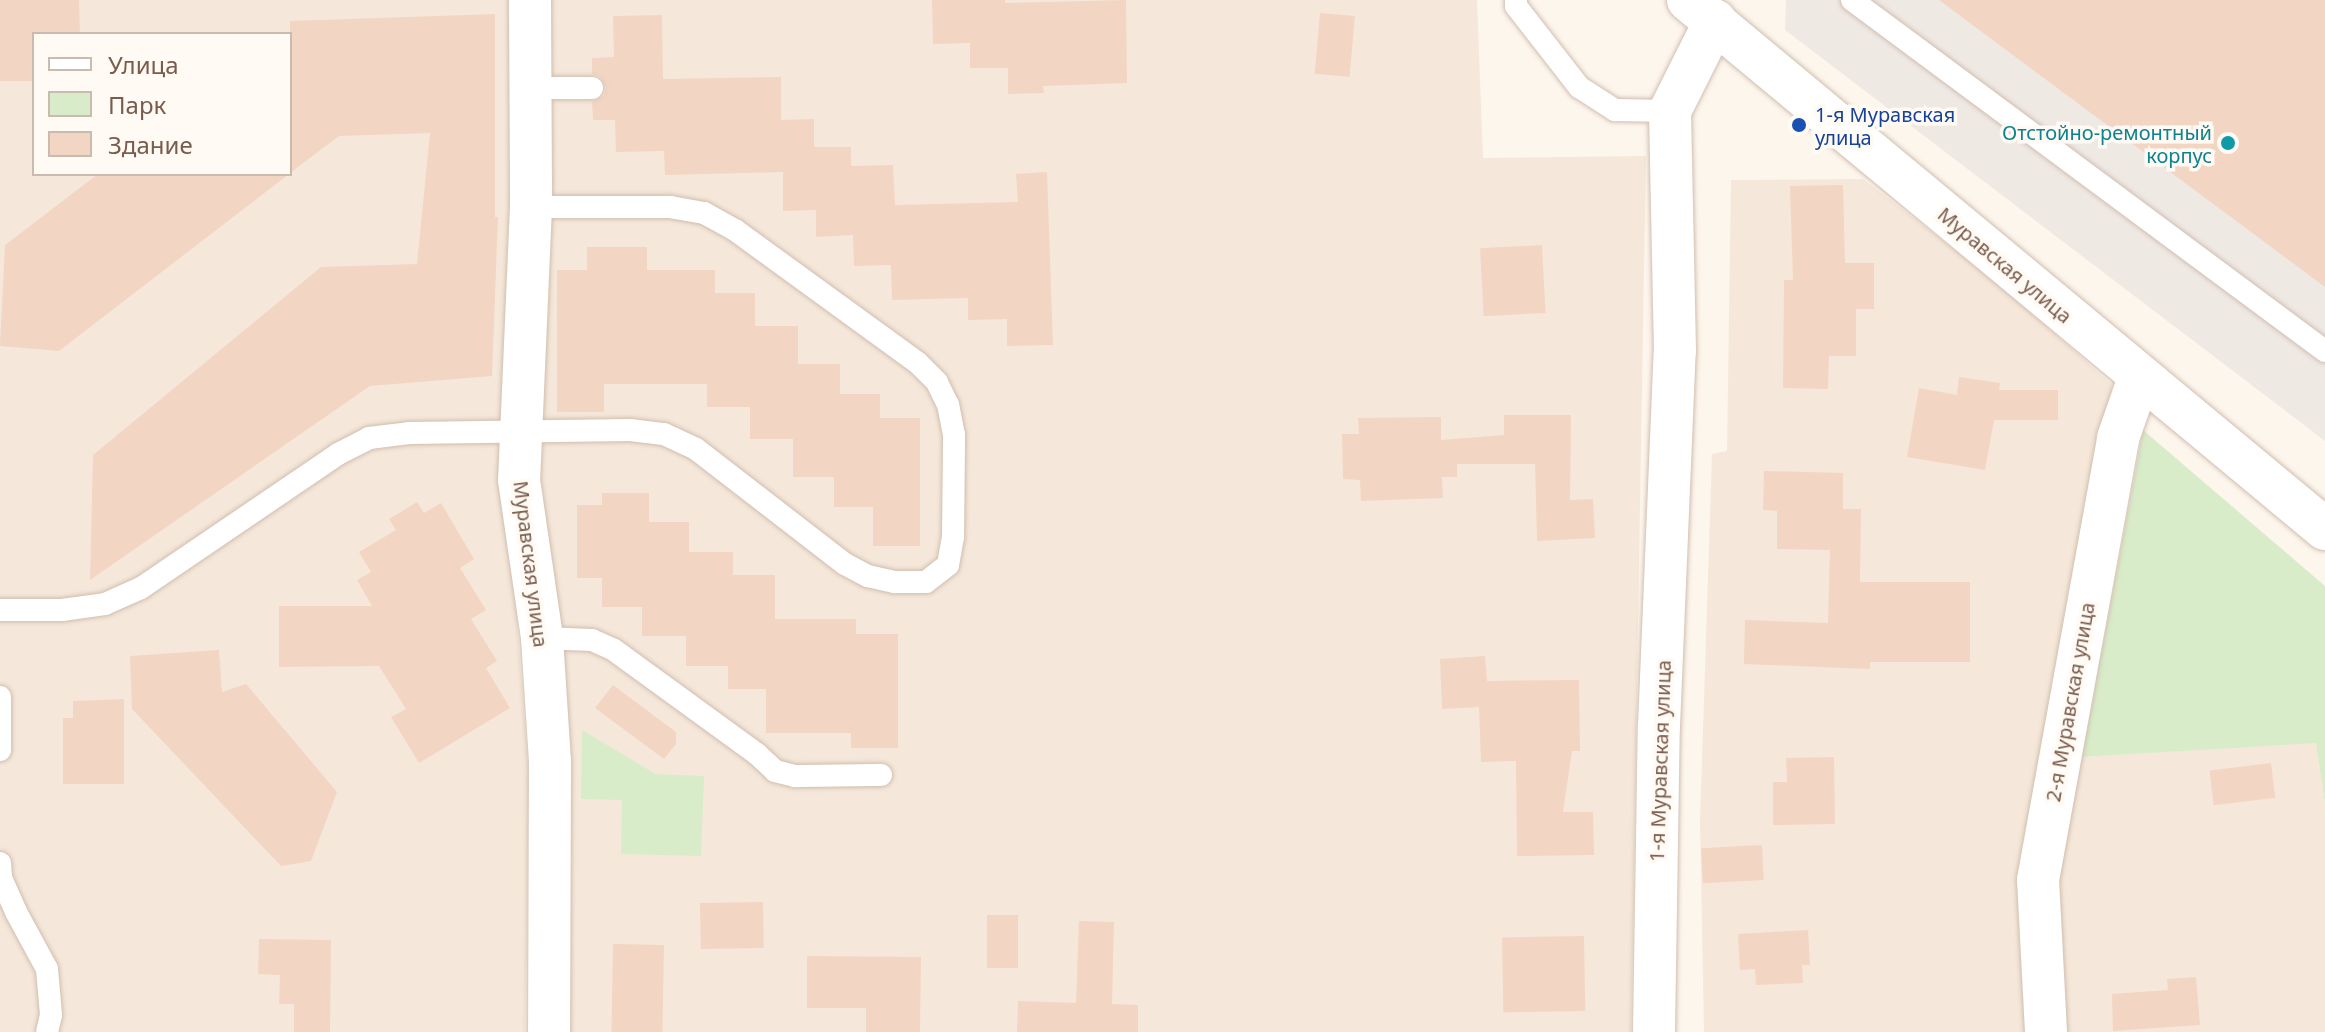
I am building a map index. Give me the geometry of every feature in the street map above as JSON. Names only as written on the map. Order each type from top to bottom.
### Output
[{"type":"street","name":"Муравская улица","points":[[530,0],[531,207],[519,480],[542,638],[550,762],[549,1032]]},
{"type":"street","name":"Муравская улица","points":[[1701,10],[2139,378],[2325,529]]},
{"type":"street","name":"1-я Муравская улица","points":[[1654,1032],[1659,726],[1675,351],[1670,111],[1701,10]]},
{"type":"street","name":"2-я Муравская улица","points":[[2046,1032],[2038,880],[2118,438],[2139,378]]},
{"type":"lane","points":[[1516,0],[1516,6],[1579,87],[1615,110],[1670,111]]},
{"type":"lane","points":[[1852,0],[2325,351]]},
{"type":"lane","points":[[531,88],[592,88]]},
{"type":"lane","points":[[0,610],[62,610],[105,604],[141,588],[338,454],[369,438],[409,433],[630,430],[664,434],[696,449],[845,564],[868,576],[895,582],[926,582],[948,565],[953,538],[954,435],[948,405],[937,382],[918,363],[735,230],[704,213],[671,207],[531,207]]},
{"type":"lane","points":[[542,638],[592,640],[614,650],[775,771],[795,776],[881,775]]},
{"type":"lane","points":[[0,697],[0,750]]},
{"type":"lane","points":[[0,863],[1,878],[16,912],[47,969],[51,1015],[47,1032]]},
{"type":"shaded area","points":[[0,0],[519,0],[507,491],[529,781],[525,1032],[0,1032]]},
{"type":"shaded area","points":[[539,0],[1477,0],[1483,158],[1646,156],[1631,1032],[565,1032],[540,496]]},
{"type":"shaded area","points":[[1786,0],[2325,0],[2325,441],[1785,30]]},
{"type":"shaded area","points":[[1863,179],[2004,288],[2113,386],[2047,734],[2034,1032],[1704,1032],[1700,821],[1712,454],[1727,451],[1731,180]]},
{"type":"shaded area","points":[[2316,742],[2325,804],[2325,1032],[2058,1032],[2051,887],[2082,757]]},
{"type":"green space","points":[[2143,430],[2325,586],[2325,804],[2316,743],[2082,757]]},
{"type":"green space","points":[[582,730],[656,774],[704,776],[701,856],[621,854],[622,800],[581,799]]},
{"type":"building","points":[[0,0],[79,0],[80,32],[32,32],[32,81],[0,81]]},
{"type":"building","points":[[932,0],[1005,0],[1005,3],[1126,0],[1127,83],[1043,86],[1044,93],[1008,94],[1008,68],[970,68],[970,43],[933,44]]},
{"type":"building","name":"Отстойно-ремонтный корпус","points":[[1939,0],[2325,0],[2325,287]]},
{"type":"building","points":[[1320,13],[1355,16],[1350,77],[1315,74]]},
{"type":"building","points":[[495,14],[495,217],[498,217],[492,376],[370,386],[90,580],[93,455],[321,267],[417,264],[430,133],[339,136],[292,171],[290,21]]},
{"type":"building","points":[[662,15],[663,79],[781,77],[781,120],[814,119],[814,147],[851,147],[851,166],[893,165],[895,205],[1018,202],[1016,174],[1047,172],[1053,345],[1007,346],[1007,319],[968,320],[968,298],[892,300],[891,265],[854,266],[853,235],[816,237],[816,210],[783,211],[783,172],[665,175],[664,151],[616,152],[615,120],[593,120],[592,102],[604,96],[606,87],[600,76],[592,74],[592,58],[614,57],[613,16]]},
{"type":"building","points":[[95,176],[286,176],[59,351],[0,346],[5,245]]},
{"type":"building","points":[[1843,185],[1845,263],[1874,263],[1874,309],[1856,309],[1856,356],[1829,356],[1828,389],[1783,388],[1784,280],[1793,280],[1790,186]]},
{"type":"building","points":[[1542,245],[1546,313],[1484,316],[1480,248]]},
{"type":"building","points":[[587,247],[647,247],[647,270],[715,270],[715,293],[755,293],[755,326],[798,326],[798,364],[840,364],[840,394],[880,394],[880,418],[920,418],[920,546],[873,546],[873,507],[834,507],[834,477],[793,477],[793,439],[750,439],[750,407],[707,407],[707,384],[604,384],[604,412],[557,412],[557,270],[587,270]]},
{"type":"building","points":[[1959,377],[2000,383],[1999,390],[2058,390],[2058,420],[1994,420],[1985,470],[1907,457],[1919,388],[1957,395]]},
{"type":"building","points":[[1504,415],[1571,415],[1570,500],[1593,499],[1595,538],[1537,541],[1535,464],[1457,464],[1457,477],[1442,477],[1443,498],[1361,501],[1360,480],[1343,479],[1342,434],[1359,434],[1358,418],[1441,417],[1441,440],[1504,435]]},
{"type":"building","points":[[1764,471],[1843,473],[1843,509],[1861,509],[1860,582],[1970,582],[1970,662],[1870,662],[1870,669],[1744,664],[1745,620],[1828,623],[1830,550],[1777,549],[1777,511],[1763,510]]},
{"type":"building","points":[[602,493],[649,493],[649,522],[689,522],[689,552],[733,552],[733,575],[775,575],[775,619],[856,619],[856,634],[898,634],[898,748],[851,748],[851,733],[766,733],[766,689],[728,689],[728,666],[686,666],[686,636],[642,636],[642,607],[602,607],[602,578],[577,578],[577,505],[602,505]]},
{"type":"building","points":[[417,502],[424,513],[441,503],[474,559],[460,568],[486,610],[471,619],[497,661],[486,668],[510,708],[419,763],[391,717],[406,709],[379,666],[279,667],[279,606],[372,606],[357,580],[371,572],[359,552],[396,530],[389,519]]},
{"type":"building","points":[[219,650],[222,692],[246,684],[337,792],[311,861],[281,866],[132,709],[130,656]]},
{"type":"building","points":[[1485,656],[1487,681],[1579,680],[1580,751],[1572,751],[1563,812],[1593,812],[1594,855],[1517,856],[1516,761],[1481,762],[1479,707],[1442,709],[1440,659]]},
{"type":"building","points":[[613,685],[676,732],[676,744],[664,759],[595,708]]},
{"type":"building","points":[[124,699],[124,784],[63,784],[63,718],[73,718],[73,701]]},
{"type":"building","points":[[1834,757],[1835,824],[1773,825],[1773,782],[1787,782],[1786,758]]},
{"type":"building","points":[[2271,763],[2275,798],[2214,805],[2209,771]]},
{"type":"building","points":[[1762,845],[1764,880],[1703,883],[1701,848]]},
{"type":"building","points":[[763,902],[764,948],[701,949],[700,903]]},
{"type":"building","points":[[987,915],[1018,915],[1018,968],[987,968]]},
{"type":"building","points":[[1079,921],[1114,922],[1112,1004],[1138,1005],[1138,1032],[1017,1032],[1018,1001],[1076,1003]]},
{"type":"building","points":[[1808,930],[1810,965],[1802,965],[1803,983],[1756,985],[1755,969],[1740,970],[1738,934]]},
{"type":"building","points":[[1584,936],[1585,1011],[1503,1012],[1502,937]]},
{"type":"building","points":[[259,939],[331,940],[330,1032],[294,1032],[294,1004],[279,1004],[280,975],[258,974]]},
{"type":"building","points":[[613,944],[664,945],[662,1032],[611,1032]]},
{"type":"building","points":[[807,956],[921,957],[920,1032],[866,1032],[866,1008],[807,1008]]},
{"type":"building","points":[[2196,977],[2200,1025],[2113,1031],[2112,994],[2168,990],[2167,979]]},
{"type":"place","name":"1-я Муравская улица","points":[[1799,125]]},
{"type":"place","name":"Отстойно-ремонтный корпус","points":[[2228,143]]}]
